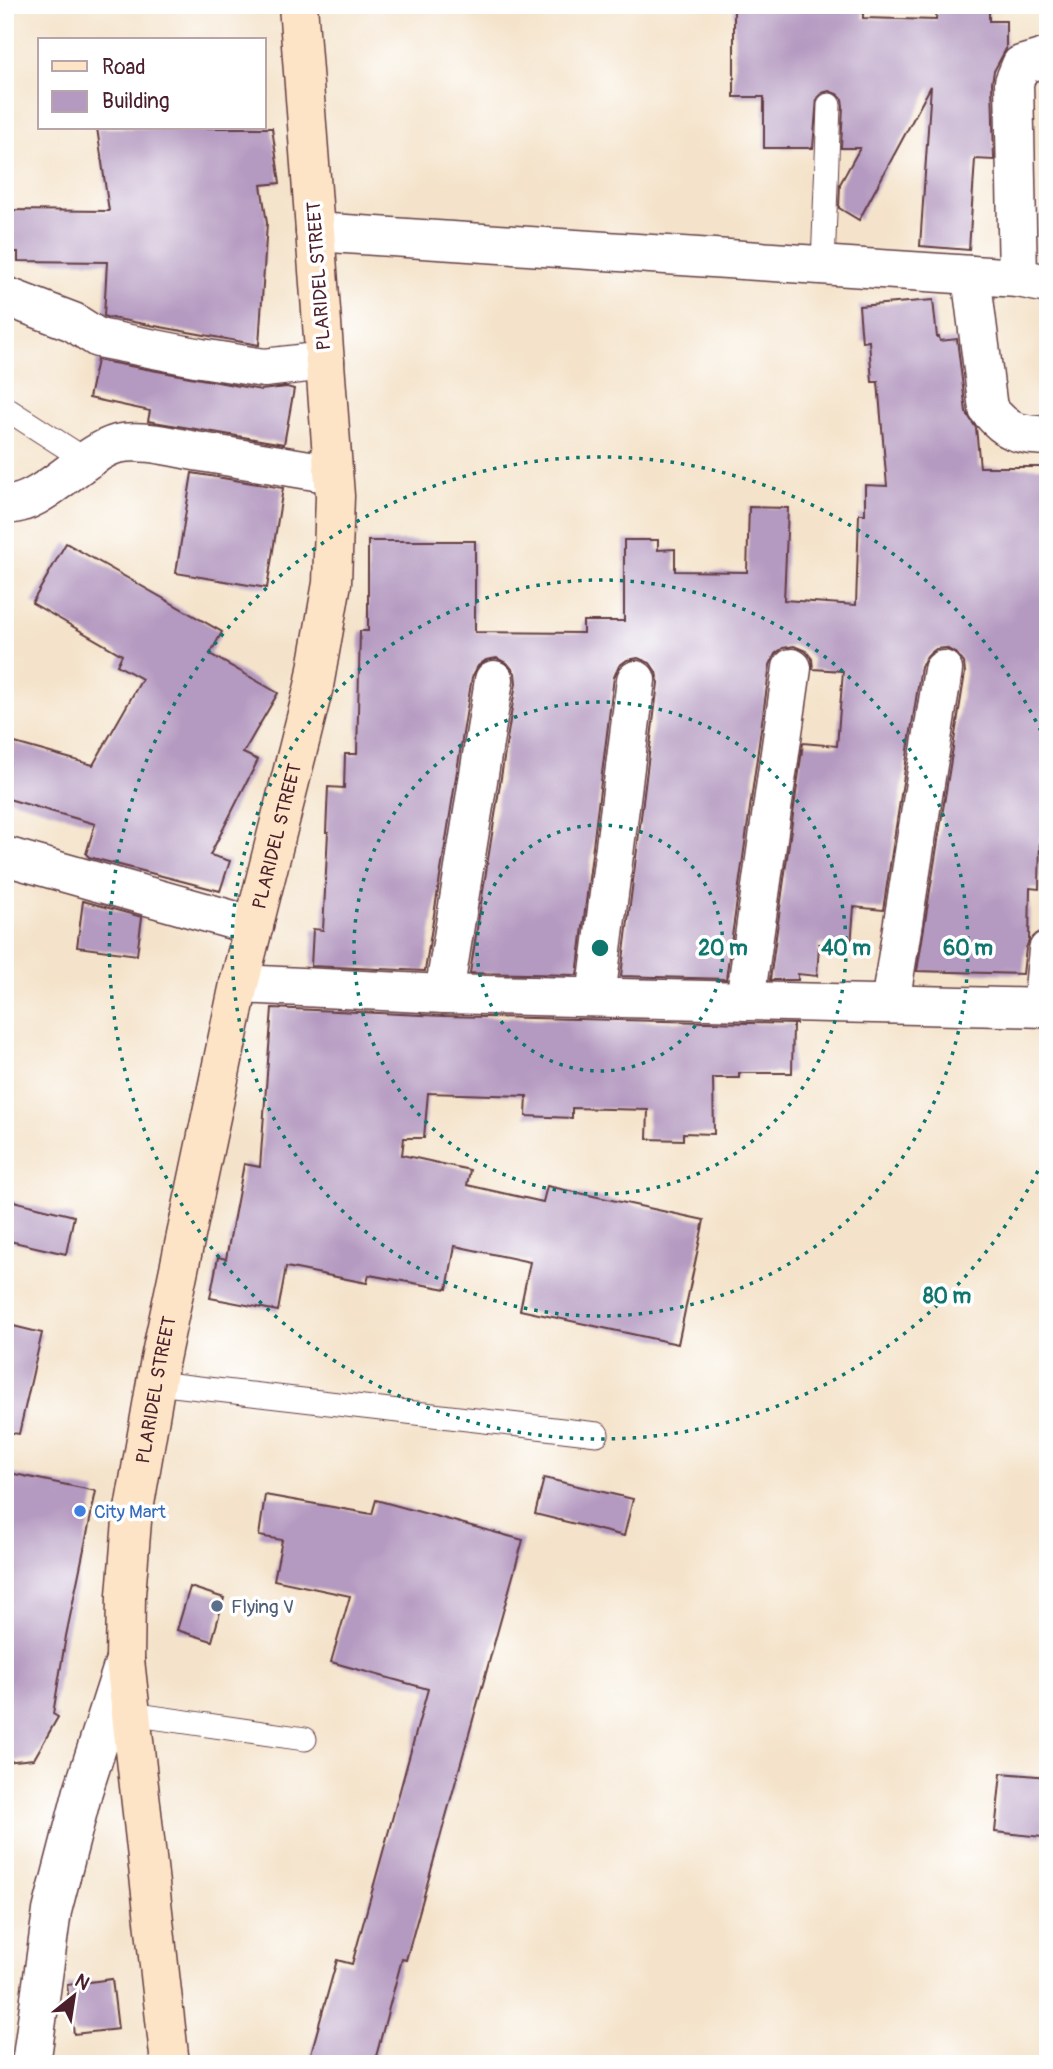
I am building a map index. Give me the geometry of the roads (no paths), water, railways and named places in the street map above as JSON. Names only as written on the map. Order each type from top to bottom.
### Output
[{"type":"street","name":"PLARIDEL STREET","points":[[170,2064],[125,1660],[126,1595],[132,1521],[156,1383],[239,984],[314,686],[332,583],[335,496],[298,5]]},
{"type":"street","points":[[315,232],[1033,281],[1014,82],[1021,65],[1048,57]]},
{"type":"street","points":[[971,275],[988,409],[999,423],[1017,434],[1048,436]]},
{"type":"street","points":[[5,296],[73,321],[98,338],[264,368],[325,361]]},
{"type":"street","points":[[5,504],[12,505],[43,492],[86,460],[116,444],[149,443],[333,474]]},
{"type":"street","points":[[745,1001],[792,668]]},
{"type":"street","points":[[890,1004],[943,670]]},
{"type":"street","points":[[444,994],[494,680]]},
{"type":"street","points":[[596,997],[636,680]]},
{"type":"street","points":[[5,856],[254,926]]},
{"type":"street","points":[[239,984],[444,994],[1045,1008],[1048,950]]},
{"type":"street","points":[[31,2064],[52,1911],[83,1791],[125,1660]]},
{"type":"lane","points":[[823,266],[829,105]]},
{"type":"lane","points":[[5,408],[86,460]]},
{"type":"lane","points":[[156,1383],[597,1434]]},
{"type":"lane","points":[[131,1714],[305,1739]]},
{"type":"place","name":"City Mart","points":[[80,1511]]},
{"type":"place","name":"Flying V","points":[[217,1606]]}]
